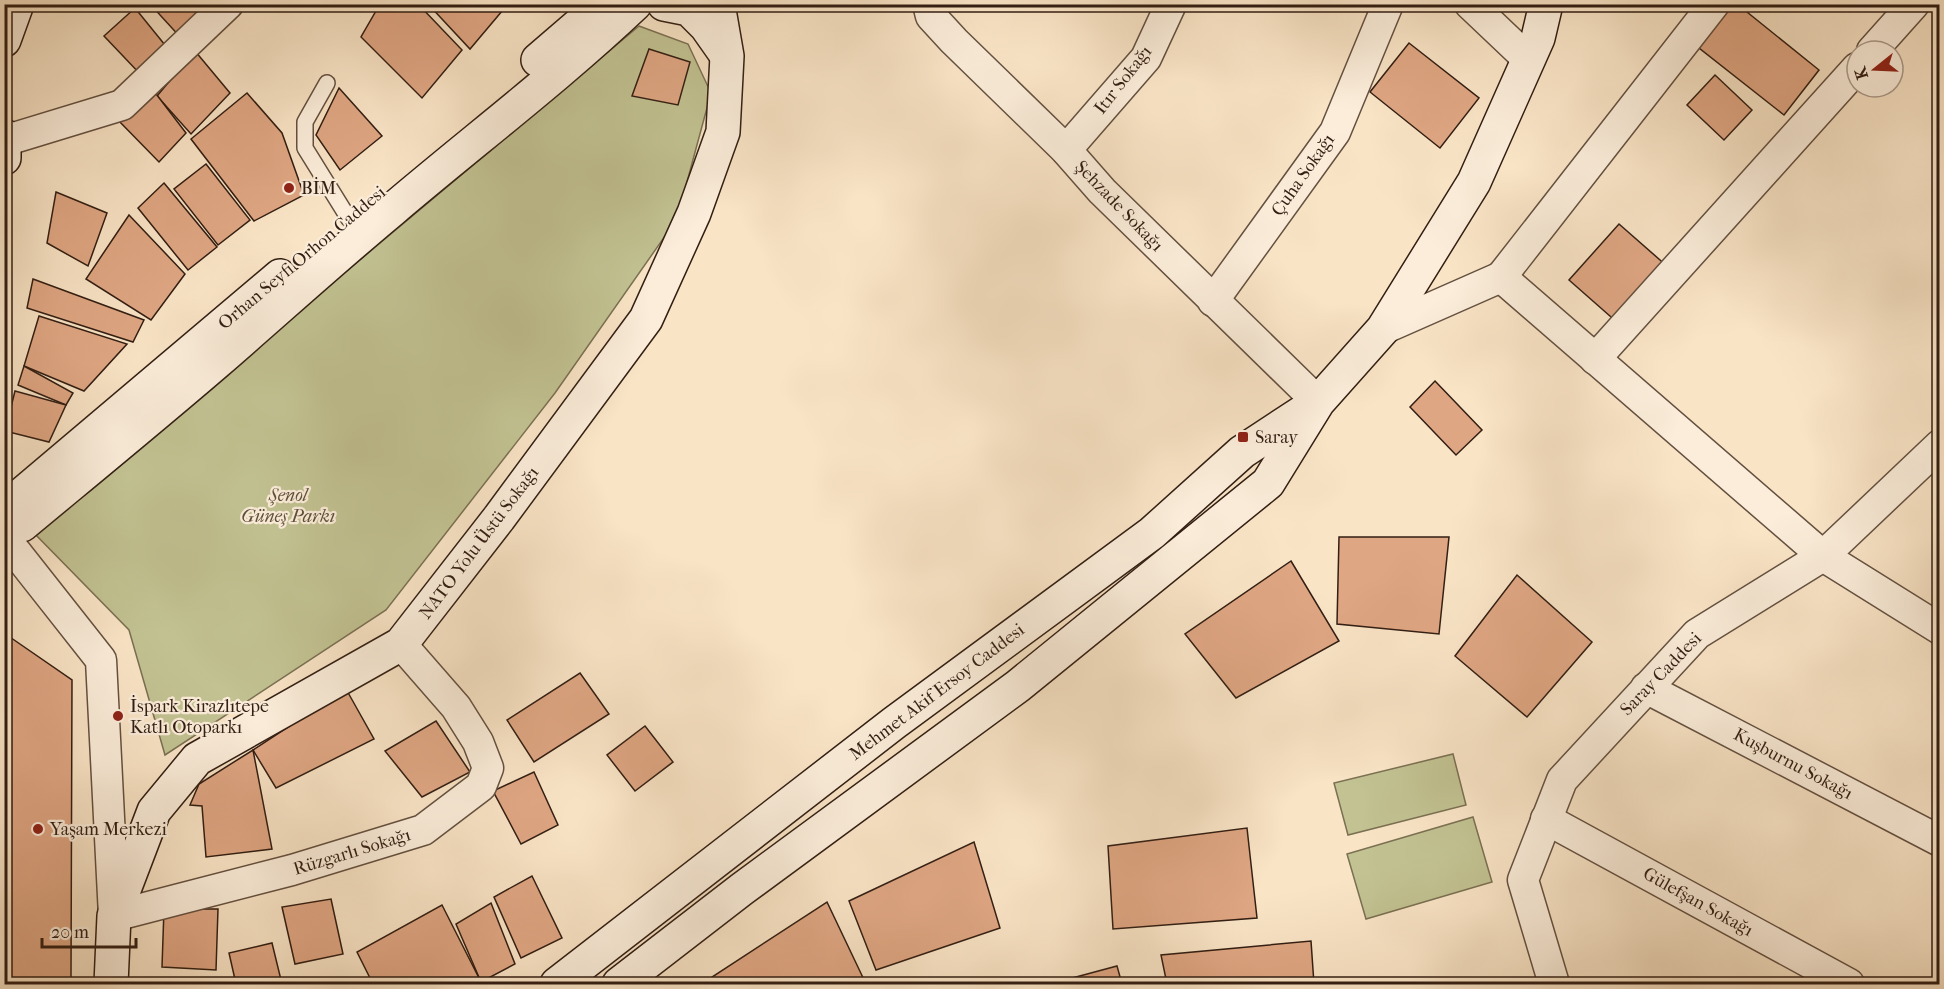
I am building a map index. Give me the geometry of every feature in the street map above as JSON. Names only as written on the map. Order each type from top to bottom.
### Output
[{"type":"street","points":[[4,40],[17,4]]},
{"type":"street","points":[[4,158],[5,139],[122,105],[228,4]]},
{"type":"street","name":"Orhan Seyfi Orhon Caddesi","points":[[4,514],[8,506],[603,4]]},
{"type":"street","points":[[4,528],[22,525],[218,361],[479,136],[597,40],[635,4]]},
{"type":"street","points":[[664,4],[689,9],[706,26],[727,56]]},
{"type":"street","name":"NATO Yolu Üstü Sokağı","points":[[111,984],[114,916],[154,811],[196,759],[401,644],[499,518],[646,319],[694,213],[723,132],[727,56],[718,4]]},
{"type":"street","name":"Şehzade Sokağı","points":[[928,4],[931,16],[954,41],[1318,402]]},
{"type":"street","name":"Itır Sokağı","points":[[1066,150],[1146,57],[1171,4]]},
{"type":"street","name":"Çuha Sokağı","points":[[1214,300],[1335,132],[1388,4]]},
{"type":"street","points":[[1470,4],[1529,60]]},
{"type":"street","name":"Mehmet Akif Ersoy Caddesi","points":[[619,984],[760,875],[1018,686],[1268,483],[1318,402],[1383,329],[1474,183],[1539,38],[1546,4]]},
{"type":"street","points":[[1383,329],[1501,277],[1714,4]]},
{"type":"street","points":[[1883,39],[1914,4]]},
{"type":"street","points":[[1595,359],[1845,81]]},
{"type":"street","points":[[1501,277],[1822,556],[1940,629]]},
{"type":"street","name":"Mehmet Akif Ersoy Caddesi","points":[[556,984],[894,723],[1152,533],[1242,452],[1318,402]]},
{"type":"street","name":"Saray Caddesi","points":[[1554,984],[1523,880],[1562,780],[1697,634],[1822,556],[1940,445]]},
{"type":"street","points":[[4,537],[101,660],[114,916]]},
{"type":"street","name":"Rüzgarlı Sokağı","points":[[114,916],[292,870],[423,831],[481,786],[488,768],[478,742],[456,707],[401,644]]},
{"type":"street","name":"Kuşburnu Sokağı","points":[[1646,688],[1940,841]]},
{"type":"street","name":"Gülefşan Sokağı","points":[[1546,819],[1849,984]]},
{"type":"lane","points":[[327,82],[305,122],[305,148],[349,219]]},
{"type":"green space","name":"Şenol Güneş Parkı","points":[[639,26],[688,44],[711,93],[677,219],[555,393],[386,610],[165,755],[129,630],[34,533]]},
{"type":"green space","points":[[1453,754],[1466,805],[1348,835],[1334,783]]},
{"type":"green space","points":[[1473,817],[1492,882],[1366,919],[1347,854]]},
{"type":"building","points":[[150,4],[218,4],[182,39]]},
{"type":"building","points":[[380,4],[418,4],[462,50],[422,98],[361,37]]},
{"type":"building","points":[[428,4],[508,4],[470,49]]},
{"type":"building","points":[[1725,4],[1737,4],[1819,70],[1784,115],[1694,44]]},
{"type":"building","points":[[135,8],[169,50],[142,76],[104,36]]},
{"type":"building","points":[[1409,43],[1479,98],[1440,148],[1370,92]]},
{"type":"building","points":[[649,49],[690,62],[678,105],[632,96]]},
{"type":"building","points":[[195,51],[230,93],[191,134],[157,96]]},
{"type":"building","points":[[1715,75],[1752,110],[1724,140],[1687,105]]},
{"type":"building","points":[[150,86],[186,133],[159,162],[117,119]]},
{"type":"building","points":[[339,88],[382,136],[340,170],[316,135]]},
{"type":"building","points":[[247,93],[282,133],[304,195],[254,221],[191,139]]},
{"type":"building","points":[[206,164],[250,220],[218,245],[174,189]]},
{"type":"building","points":[[164,183],[217,247],[188,270],[138,208]]},
{"type":"building","points":[[56,192],[107,213],[88,266],[47,243]]},
{"type":"building","points":[[129,215],[185,274],[151,320],[86,279]]},
{"type":"building","points":[[1619,224],[1668,267],[1619,324],[1569,280]]},
{"type":"building","points":[[33,279],[144,320],[133,342],[27,308]]},
{"type":"building","points":[[39,316],[127,344],[84,391],[24,366]]},
{"type":"building","points":[[24,366],[73,393],[66,405],[18,385]]},
{"type":"building","points":[[1435,381],[1482,430],[1456,455],[1410,407]]},
{"type":"building","points":[[15,391],[66,405],[49,442],[5,431]]},
{"type":"building","points":[[1339,537],[1449,537],[1439,634],[1337,624]]},
{"type":"building","points":[[1291,561],[1339,641],[1236,698],[1185,634]]},
{"type":"building","points":[[1517,575],[1592,642],[1527,717],[1455,656]]},
{"type":"building","name":"Yaşam Merkezi","points":[[4,633],[72,680],[71,978],[4,978]]},
{"type":"building","points":[[580,673],[609,714],[534,762],[507,720]]},
{"type":"building","points":[[346,689],[374,739],[276,788],[253,750]]},
{"type":"building","points":[[436,721],[470,772],[422,797],[385,751]]},
{"type":"building","points":[[645,726],[673,762],[635,791],[607,755]]},
{"type":"building","points":[[253,750],[272,849],[206,857],[202,806],[190,805],[199,784]]},
{"type":"building","points":[[534,772],[558,825],[521,844],[493,791]]},
{"type":"building","points":[[1247,828],[1257,918],[1113,929],[1108,846]]},
{"type":"building","points":[[974,842],[1000,928],[876,970],[849,901]]},
{"type":"building","points":[[532,876],[562,938],[521,958],[494,897]]},
{"type":"building","points":[[331,899],[343,954],[295,964],[282,907]]},
{"type":"building","points":[[827,902],[866,984],[715,984],[712,977]]},
{"type":"building","points":[[491,903],[515,964],[481,982],[456,924]]},
{"type":"building","points":[[442,905],[482,984],[373,984],[357,952]]},
{"type":"building","points":[[164,909],[218,909],[216,970],[162,967]]},
{"type":"building","points":[[1311,941],[1314,984],[1167,984],[1161,955]]},
{"type":"building","points":[[272,943],[282,984],[236,984],[229,953]]},
{"type":"building","points":[[1117,966],[1122,984],[1050,984]]},
{"type":"place","name":"BİM","points":[[289,188]]},
{"type":"place","name":"Saray","points":[[1243,437]]},
{"type":"place","name":"İspark Kirazlıtepe Katlı Otoparkı","points":[[118,716]]},
{"type":"place","name":"Yaşam Merkezi","points":[[38,829]]}]
